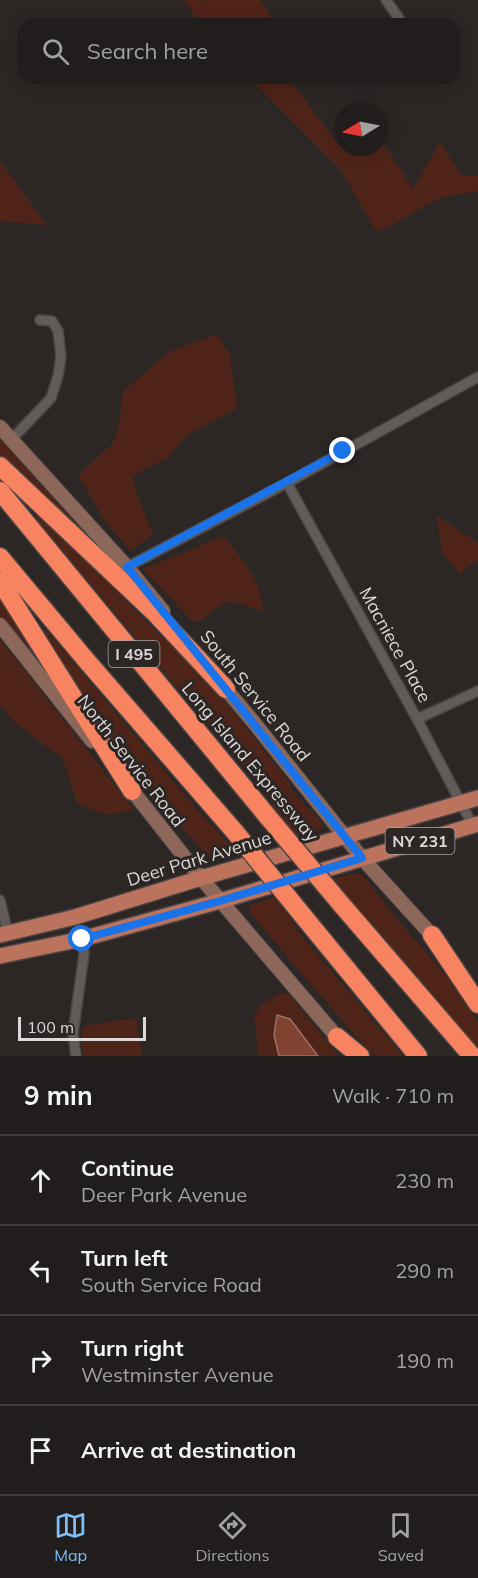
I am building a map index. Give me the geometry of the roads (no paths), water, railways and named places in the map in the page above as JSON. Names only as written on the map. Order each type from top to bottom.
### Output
[{"type":"highway","points":[[0,466],[156,614],[226,690]]},
{"type":"highway","name":"Long Island Expressway","points":[[0,491],[268,817],[472,1056]]},
{"type":"highway","name":"I 495","points":[[0,557],[235,831],[418,1056]]},
{"type":"highway","points":[[0,581],[132,791]]},
{"type":"highway","points":[[432,935],[478,1004]]},
{"type":"highway","points":[[337,1036],[360,1056]]},
{"type":"main road","name":"South Service Road","points":[[0,427],[127,567],[362,858],[432,935],[478,992]]},
{"type":"main road","name":"North Service Road","points":[[0,625],[201,878],[353,1056]]},
{"type":"main road","name":"Deer Park Avenue","points":[[4,935],[478,798]]},
{"type":"main road","name":"NY 231","points":[[0,956],[82,939],[220,901],[475,825]]},
{"type":"street","points":[[386,0],[399,18]]},
{"type":"street","points":[[11,440],[51,398],[58,376],[61,356],[58,331],[52,321],[40,320]]},
{"type":"street","points":[[127,567],[287,483],[478,377]]},
{"type":"street","name":"Macniece Place","points":[[287,483],[417,718],[461,804],[475,825]]},
{"type":"street","points":[[417,718],[478,691]]},
{"type":"street","points":[[0,900],[4,935]]},
{"type":"street","points":[[76,1056],[73,1034],[84,954],[82,939]]}]
